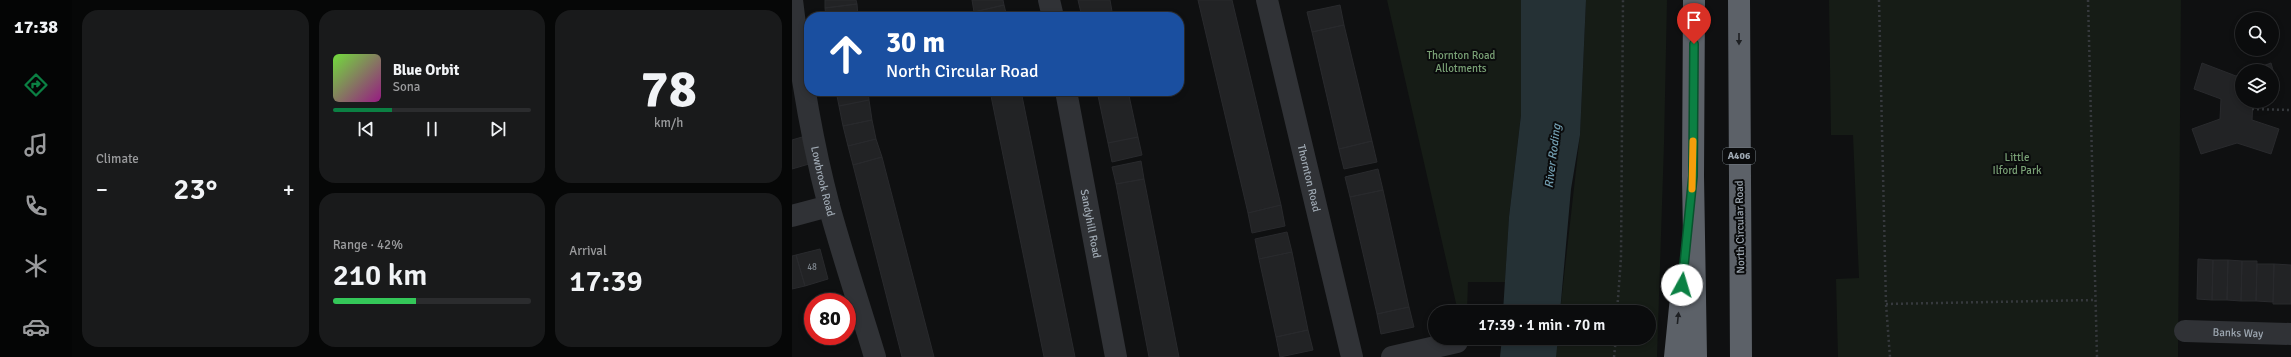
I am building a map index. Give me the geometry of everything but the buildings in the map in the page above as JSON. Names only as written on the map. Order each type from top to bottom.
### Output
[{"type":"highway","points":[[1694,0],[1693,176],[1696,357]]},
{"type":"highway","name":"North Circular Road","points":[[1739,0],[1742,311],[1741,357]]},
{"type":"highway","points":[[1675,357],[1693,176]]},
{"type":"highway","name":"A406","points":[[1742,311],[1746,357]]},
{"type":"street","name":"Lowbrook Road","points":[[792,0],[799,60],[804,86]]},
{"type":"street","points":[[1049,0],[1052,12]]},
{"type":"street","name":"Thornton Road","points":[[1267,0],[1352,357]]},
{"type":"street","name":"Lowbrook Road","points":[[806,96],[829,206],[875,357]]},
{"type":"street","name":"Sandyhill Road","points":[[1067,96],[1116,357]]},
{"type":"street","points":[[792,216],[829,206]]},
{"type":"street","name":"Banks Way","points":[[2185,331],[2291,334]]},
{"type":"street","points":[[1392,357],[1444,345]]},
{"type":"path","points":[[1617,305],[1620,258],[1623,0]]},
{"type":"path","points":[[1880,0],[1886,304],[1890,357]]},
{"type":"path","points":[[2088,0],[2097,357]]},
{"type":"path","points":[[2252,109],[2291,110]]},
{"type":"path","points":[[1886,304],[2095,300]]},
{"type":"path","points":[[1614,357],[1615,345]]},
{"type":"green space","name":"Thornton Road Allotments","points":[[1387,0],[1521,0],[1521,115],[1509,217],[1505,282],[1468,282],[1467,305],[1456,305]]},
{"type":"green space","points":[[1586,0],[1667,0],[1657,357],[1555,357],[1556,345],[1656,345],[1656,305],[1561,305],[1580,135]]},
{"type":"green space","name":"Little Ilford Park","points":[[1829,0],[2181,0],[2178,357],[1838,357],[1836,279],[1859,278],[1853,135],[1831,135]]},
{"type":"water","name":"River Roding","points":[[1521,0],[1586,0],[1580,135],[1571,189],[1561,305],[1503,305],[1509,217],[1521,115]]},
{"type":"water","points":[[1501,345],[1557,345],[1556,357],[1500,357]]},
{"type":"slow traffic","points":[[1692,189],[1693,141]]},
{"type":"route","points":[[1682,285],[1693,176],[1694,44]]}]
